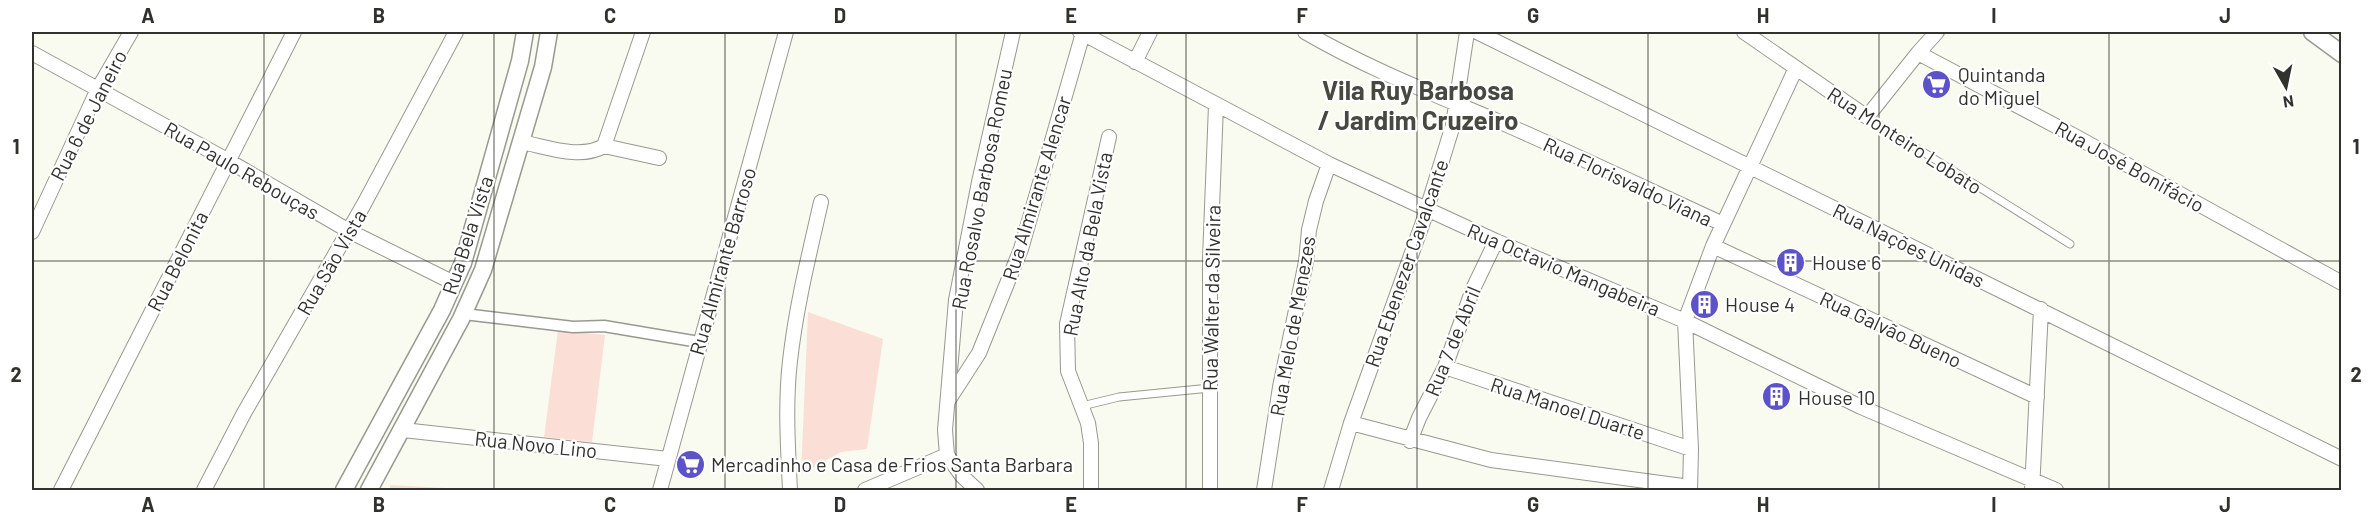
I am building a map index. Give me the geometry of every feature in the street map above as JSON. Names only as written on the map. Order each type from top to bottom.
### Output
[{"type":"street","name":"Rua 6 de Janeiro","points":[[32,232],[98,89],[131,32]]},
{"type":"street","name":"Rua Belonita","points":[[61,490],[294,32]]},
{"type":"street","name":"Rua São Vista","points":[[204,490],[244,413],[349,231],[456,32]]},
{"type":"street","name":"Rua Bela Vista","points":[[344,490],[442,310],[463,262],[520,61],[525,32]]},
{"type":"street","name":"Rua Bela Vista","points":[[369,490],[464,314],[483,270],[543,67],[549,32]]},
{"type":"street","points":[[521,142],[582,154],[594,152],[604,146],[643,32]]},
{"type":"street","name":"Rua Almirante Barroso","points":[[660,490],[786,32]]},
{"type":"street","name":"Rua Rosalvo Barbosa Romeu","points":[[947,454],[945,430],[956,300],[978,182],[1013,32]]},
{"type":"street","name":"Rua Almirante Alencar","points":[[947,402],[979,353],[1021,249],[1082,32]]},
{"type":"street","name":"Rua Octavio Mangabeira","points":[[1082,32],[1329,164],[1496,241],[1685,321],[1861,407],[2032,486],[2056,490]]},
{"type":"street","points":[[1135,62],[1150,32]]},
{"type":"street","name":"Rua Florisvaldo Viana","points":[[1305,32],[1346,56],[1439,98],[1456,103],[1723,225]]},
{"type":"street","name":"Rua Ebenezer Cavalcante","points":[[1331,490],[1351,423],[1427,208],[1453,125],[1467,32]]},
{"type":"street","name":"Rua Nações Unidas","points":[[1477,32],[2342,459]]},
{"type":"street","name":"Rua Monteiro Lobato","points":[[1744,32],[1867,117]]},
{"type":"street","points":[[1867,117],[1917,53],[1937,32]]},
{"type":"street","points":[[2312,32],[2342,54]]},
{"type":"street","name":"Rua Paulo Rebouças","points":[[32,53],[227,160],[349,231],[454,283]]},
{"type":"street","name":"Rua José Bonifácio","points":[[1917,53],[2103,151],[2342,283]]},
{"type":"street","points":[[1351,423],[1410,441],[1491,460],[1690,489],[1691,449],[1685,321],[1713,246],[1796,68]]},
{"type":"street","name":"Rua Walter da Silveira","points":[[1210,490],[1210,259],[1216,105]]},
{"type":"street","name":"Rua Alto da Bela Vista","points":[[1091,490],[1091,443],[1088,423],[1068,371],[1067,324],[1109,137]]},
{"type":"street","points":[[604,146],[659,158]]},
{"type":"street","name":"Rua Melo de Menezes","points":[[1264,490],[1280,387],[1306,262],[1309,230],[1329,164]]},
{"type":"street","points":[[790,490],[787,416],[790,363],[799,298],[821,202]]},
{"type":"street","name":"Rua 7 de Abril","points":[[1410,441],[1445,367],[1473,289],[1496,241]]},
{"type":"street","name":"Rua Galvão Bueno","points":[[1713,246],[2037,397]]},
{"type":"street","points":[[2032,486],[2040,309]]},
{"type":"street","points":[[464,314],[573,327],[604,326],[699,342]]},
{"type":"street","name":"Rua Manoel Duarte","points":[[1445,367],[1691,449]]},
{"type":"street","name":"Rua Novo Lino","points":[[403,430],[668,459]]},
{"type":"street","points":[[865,490],[947,454],[962,476],[977,490]]},
{"type":"lane","name":"Rua Monteiro Lobato","points":[[1867,117],[2070,244]]},
{"type":"lane","points":[[1082,406],[1119,398],[1210,388]]},
{"type":"shaded area","points":[[808,312],[883,339],[867,449],[841,452],[801,474]]},
{"type":"shaded area","points":[[558,330],[605,335],[592,442],[544,437]]},
{"type":"shaded area","points":[[390,485],[482,490],[390,490]]},
{"type":"place","name":"Quintanda do Miguel","points":[[1937,85]]},
{"type":"place","name":"House 6","points":[[1791,262]]},
{"type":"place","name":"House 4","points":[[1704,304]]},
{"type":"place","name":"House 10","points":[[1777,397]]},
{"type":"place","name":"Mercadinho e Casa de Frios Santa Barbara","points":[[690,464]]},
{"type":"district","name":"Vila Ruy Barbosa / Jardim Cruzeiro","points":[[1418,104]]}]
